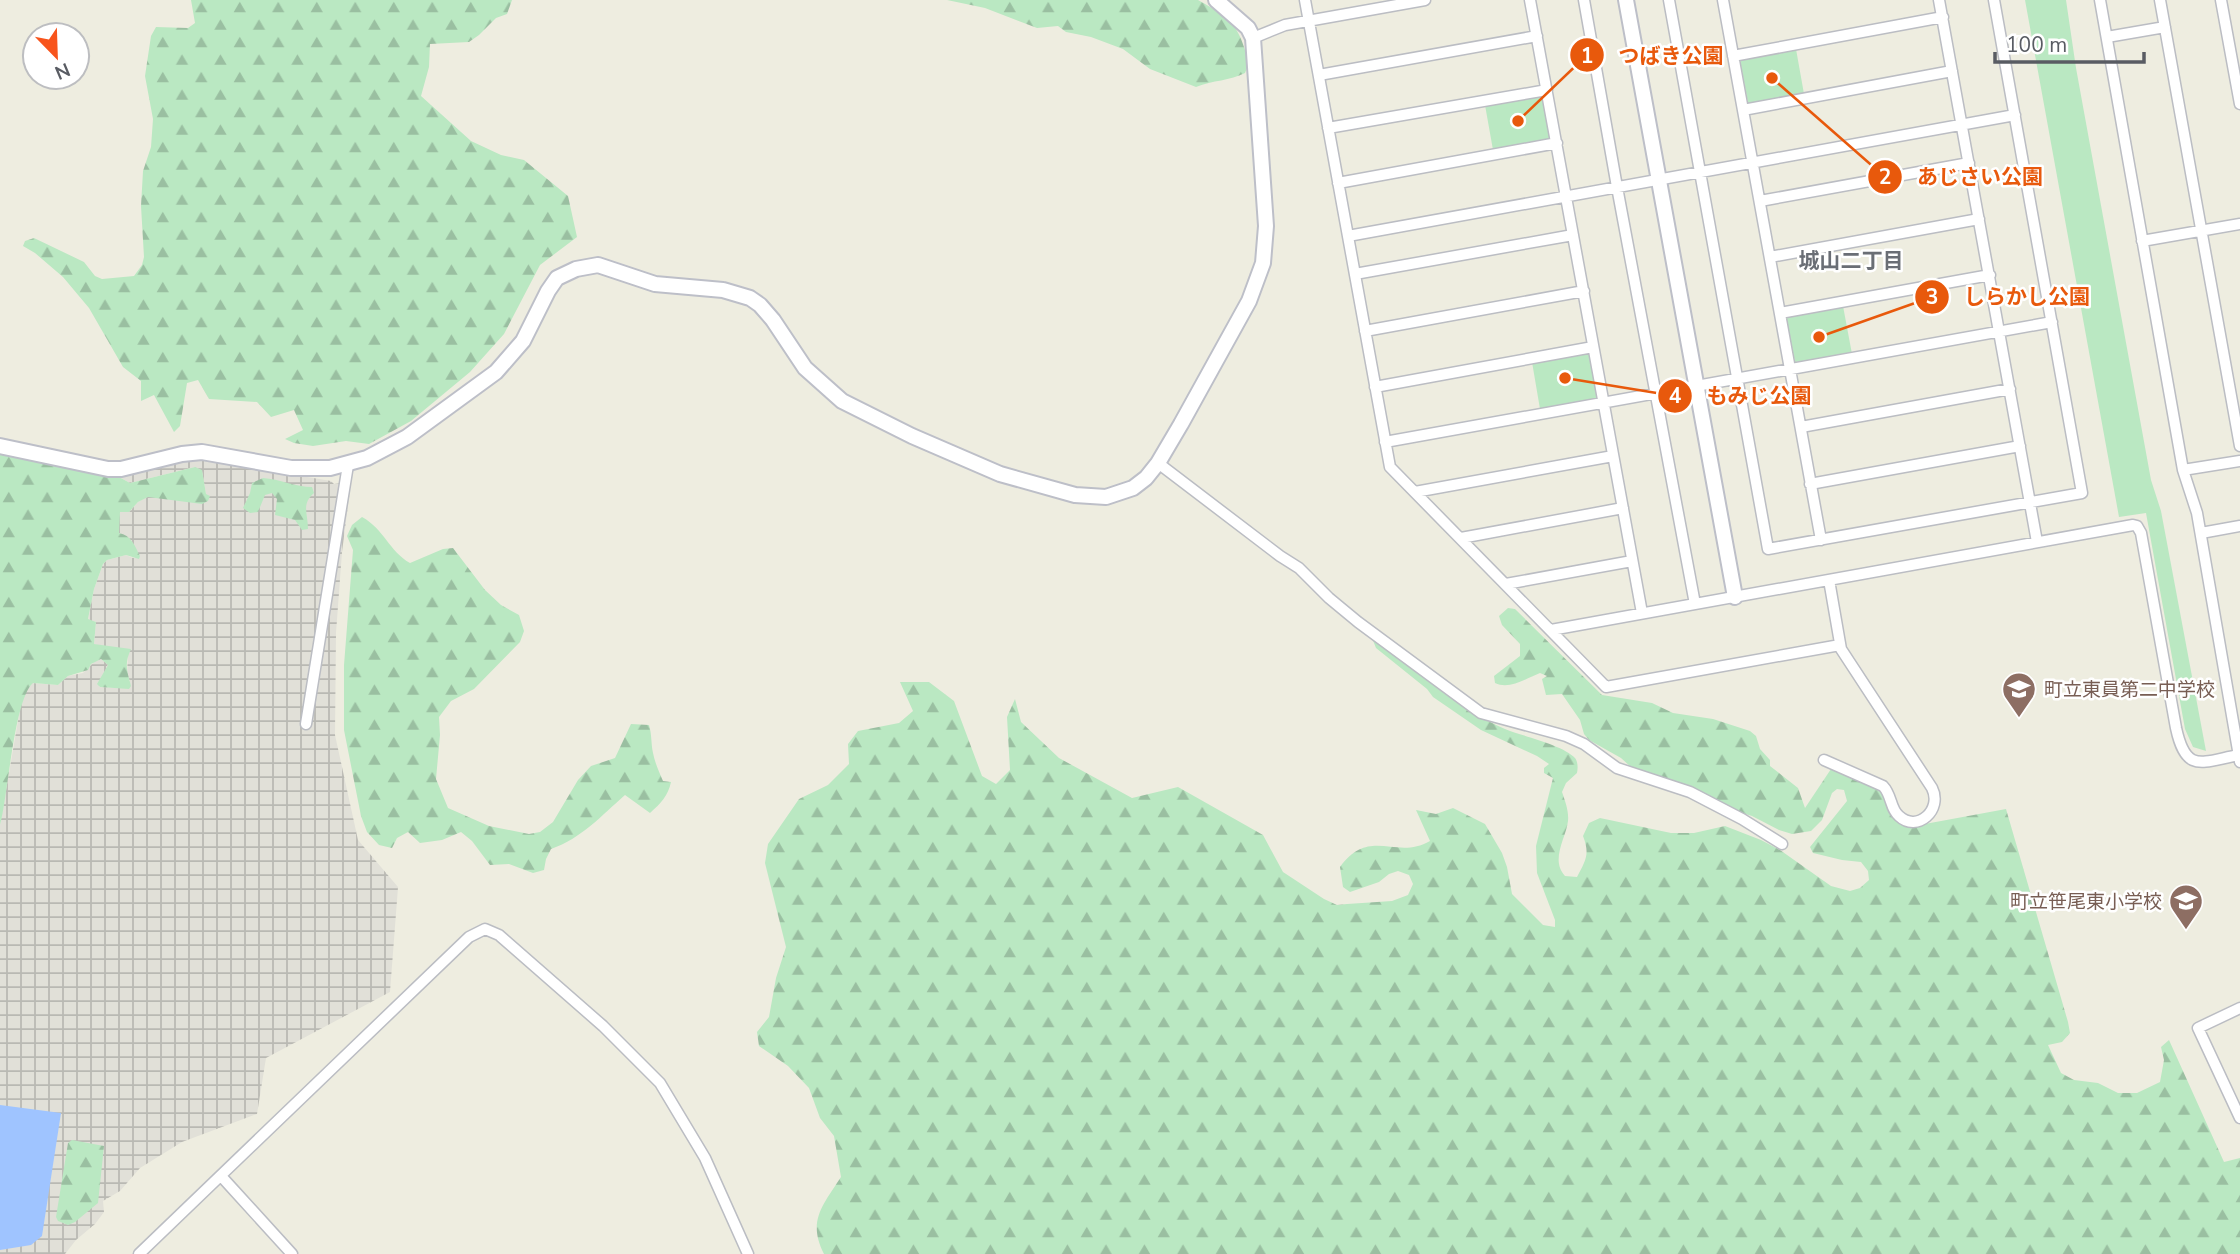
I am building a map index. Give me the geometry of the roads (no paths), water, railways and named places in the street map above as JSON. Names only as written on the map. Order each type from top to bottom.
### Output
[{"type":"street","points":[[0,446],[108,469],[121,469],[182,454],[202,452],[291,468],[348,465],[385,450],[407,437],[488,379],[509,360],[523,341],[557,278],[576,269],[598,265],[655,284],[723,290],[750,298],[773,320],[805,368],[842,401],[912,436],[1000,474],[1075,495],[1106,496],[1133,488],[1146,478],[1158,463],[1250,301],[1263,263],[1266,226],[1253,38],[1248,28],[1216,0]]},
{"type":"street","points":[[1305,0],[1390,467],[1606,687],[1840,645]]},
{"type":"street","points":[[1253,38],[1285,25],[1425,0]]},
{"type":"street","points":[[1530,0],[1642,613]]},
{"type":"street","points":[[1584,0],[1695,604]]},
{"type":"street","points":[[1626,0],[1735,597]]},
{"type":"street","points":[[1669,0],[1768,549],[2082,493],[1994,0]]},
{"type":"street","points":[[1939,0],[2038,542]]},
{"type":"street","points":[[1551,630],[2137,526],[2141,533],[2176,728],[2183,752],[2187,758],[2197,761],[2239,758],[2195,506],[2183,470],[2100,0]]},
{"type":"street","points":[[2161,0],[2240,446]]},
{"type":"street","points":[[2221,0],[2240,104]]},
{"type":"street","points":[[1726,1],[1733,56],[1821,540]]},
{"type":"street","points":[[1733,56],[1943,17]]},
{"type":"street","points":[[2106,37],[2165,27]]},
{"type":"street","points":[[1319,75],[1537,36]]},
{"type":"street","points":[[1743,110],[1952,71]]},
{"type":"street","points":[[1328,128],[1547,90]]},
{"type":"street","points":[[1348,236],[2015,116]]},
{"type":"street","points":[[1338,183],[1557,143]]},
{"type":"street","points":[[1760,201],[1969,163]]},
{"type":"street","points":[[1770,257],[1979,219]]},
{"type":"street","points":[[2142,241],[2240,224]]},
{"type":"street","points":[[1355,274],[1573,235]]},
{"type":"street","points":[[1780,313],[1990,275]]},
{"type":"street","points":[[1365,331],[1584,291]]},
{"type":"street","points":[[1385,442],[2052,322]]},
{"type":"street","points":[[1376,387],[1594,347]]},
{"type":"street","points":[[1801,427],[2010,389]]},
{"type":"street","points":[[1811,484],[2020,446]]},
{"type":"street","points":[[1415,492],[1613,456]]},
{"type":"street","points":[[2183,470],[2240,461]]},
{"type":"street","points":[[1158,463],[1299,568],[1358,622],[1481,713],[1566,736],[1584,744],[1617,768],[1690,792],[1782,844]]},
{"type":"street","points":[[306,724],[348,465]]},
{"type":"street","points":[[1461,538],[1623,508]]},
{"type":"street","points":[[2200,533],[2240,526]]},
{"type":"street","points":[[1506,584],[1632,561]]},
{"type":"street","points":[[1824,760],[1883,786],[1895,812],[1905,820],[1923,819],[1935,807],[1932,788],[1840,645],[1829,580]]},
{"type":"street","points":[[139,1254],[469,937],[485,929],[499,935],[593,1016],[660,1083],[705,1158],[748,1254]]},
{"type":"street","points":[[2240,1008],[2198,1028],[2240,1118]]},
{"type":"street","points":[[221,1176],[292,1254]]},
{"type":"water","points":[[0,1105],[61,1113],[42,1236],[31,1245],[0,1250]]},
{"type":"place","name":"あじさい公園","points":[[1772,78]]},
{"type":"place","name":"つばき公園","points":[[1518,121]]},
{"type":"place","name":"しらかし公園","points":[[1819,337]]},
{"type":"place","name":"もみじ公園","points":[[1565,378]]},
{"type":"place","name":"町立東員第二中学校","points":[[2019,719]]},
{"type":"place","name":"町立笹尾東小学校","points":[[2186,931]]},
{"type":"district","name":"城山二丁目","points":[[1851,261]]}]
